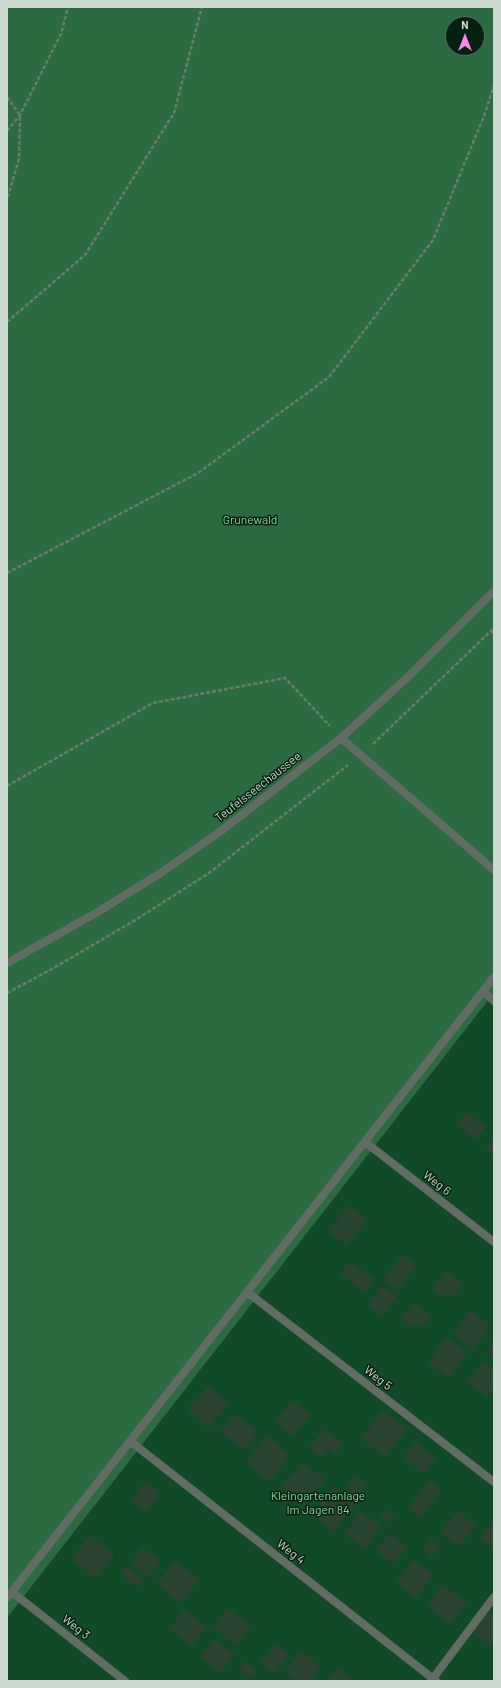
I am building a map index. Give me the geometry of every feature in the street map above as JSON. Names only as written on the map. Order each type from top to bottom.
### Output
[{"type":"street","name":"Teufelsseechaussee","points":[[7,963],[96,913],[159,874],[221,831],[341,738],[410,675],[494,591]]},
{"type":"street","points":[[341,738],[494,870]]},
{"type":"street","points":[[9,1595],[494,977]]},
{"type":"street","points":[[483,991],[494,1001]]},
{"type":"street","name":"Weg 6","points":[[365,1142],[494,1242]]},
{"type":"street","name":"Weg 5","points":[[247,1292],[494,1482]]},
{"type":"street","name":"Weg 4","points":[[130,1441],[434,1680]]},
{"type":"street","name":"Weg 3","points":[[9,1595],[125,1681]]},
{"type":"street","points":[[434,1680],[494,1597]]},
{"type":"path","points":[[7,131],[20,115],[61,34],[68,7]]},
{"type":"path","points":[[7,322],[85,255],[174,113],[202,7]]},
{"type":"path","points":[[7,573],[198,473],[330,378],[433,240],[484,116],[494,85]]},
{"type":"path","points":[[7,97],[20,115],[19,159],[7,200]]},
{"type":"path","points":[[493,629],[494,638]]},
{"type":"path","points":[[7,993],[52,969],[137,919],[209,872],[276,822],[361,755],[493,629]]},
{"type":"path","points":[[7,786],[153,703],[285,678],[341,738]]},
{"type":"green space","name":"Grunewald","points":[[7,7],[494,7],[494,993],[7,1618]]},
{"type":"green space","name":"Kleingartenanlage Im Jagen 84","points":[[494,993],[494,1681],[7,1681],[7,1618]]},
{"type":"building","points":[[467,1112],[486,1127],[475,1140],[456,1125]]},
{"type":"building","points":[[494,1139],[494,1157],[485,1150]]},
{"type":"building","points":[[349,1205],[367,1219],[346,1245],[328,1231]]},
{"type":"building","points":[[403,1254],[417,1265],[397,1290],[383,1279]]},
{"type":"building","points":[[349,1262],[374,1279],[365,1292],[340,1274]]},
{"type":"building","points":[[446,1271],[463,1284],[452,1298],[445,1294],[441,1298],[431,1290]]},
{"type":"building","points":[[382,1285],[397,1296],[382,1317],[367,1306]]},
{"type":"building","points":[[415,1302],[431,1316],[423,1327],[418,1322],[413,1328],[401,1319]]},
{"type":"building","points":[[470,1310],[491,1325],[474,1349],[453,1334]]},
{"type":"building","points":[[446,1337],[467,1352],[449,1378],[428,1363]]},
{"type":"building","points":[[494,1341],[494,1360],[485,1354]]},
{"type":"building","points":[[483,1362],[494,1369],[494,1388],[488,1397],[468,1383]]},
{"type":"building","points":[[208,1386],[228,1405],[208,1428],[187,1409]]},
{"type":"building","points":[[293,1400],[310,1415],[291,1436],[275,1421]]},
{"type":"building","points":[[382,1411],[407,1429],[386,1457],[361,1439]]},
{"type":"building","points":[[235,1414],[258,1432],[244,1450],[221,1432]]},
{"type":"building","points":[[324,1429],[342,1444],[335,1454],[329,1449],[321,1458],[308,1448]]},
{"type":"building","points":[[267,1436],[290,1455],[269,1482],[246,1463]]},
{"type":"building","points":[[415,1442],[436,1458],[423,1474],[403,1457]]},
{"type":"building","points":[[302,1462],[325,1480],[303,1506],[281,1487]]},
{"type":"building","points":[[355,1476],[367,1485],[358,1497],[346,1488]]},
{"type":"building","points":[[430,1480],[442,1489],[420,1518],[408,1508]]},
{"type":"building","points":[[145,1482],[161,1493],[146,1511],[131,1500]]},
{"type":"building","points":[[334,1486],[356,1503],[334,1531],[312,1514]]},
{"type":"building","points":[[386,1509],[395,1516],[389,1523],[380,1516]]},
{"type":"building","points":[[458,1511],[476,1526],[458,1547],[441,1532]]},
{"type":"building","points":[[361,1512],[381,1527],[364,1549],[345,1534]]},
{"type":"building","points":[[494,1519],[494,1549],[480,1537]]},
{"type":"building","points":[[390,1533],[407,1546],[394,1564],[376,1551]]},
{"type":"building","points":[[90,1535],[114,1555],[96,1578],[71,1559]]},
{"type":"building","points":[[431,1539],[440,1547],[432,1557],[422,1549]]},
{"type":"building","points":[[142,1547],[161,1561],[149,1577],[130,1563]]},
{"type":"building","points":[[413,1560],[433,1575],[416,1598],[396,1583]]},
{"type":"building","points":[[175,1561],[199,1579],[180,1603],[156,1584]]},
{"type":"building","points":[[126,1566],[144,1580],[138,1588],[120,1574]]},
{"type":"building","points":[[442,1584],[467,1603],[451,1624],[427,1605]]},
{"type":"building","points":[[228,1608],[251,1626],[236,1646],[213,1628]]},
{"type":"building","points":[[184,1610],[206,1627],[192,1646],[170,1629]]},
{"type":"building","points":[[488,1612],[494,1616],[494,1640],[490,1646],[472,1632]]},
{"type":"building","points":[[214,1639],[235,1655],[221,1673],[200,1657]]},
{"type":"building","points":[[276,1643],[289,1654],[274,1674],[260,1663]]},
{"type":"building","points":[[301,1651],[321,1667],[310,1681],[297,1681],[285,1671]]},
{"type":"building","points":[[245,1661],[257,1671],[251,1678],[239,1669]]},
{"type":"building","points":[[338,1668],[354,1681],[327,1681]]}]
